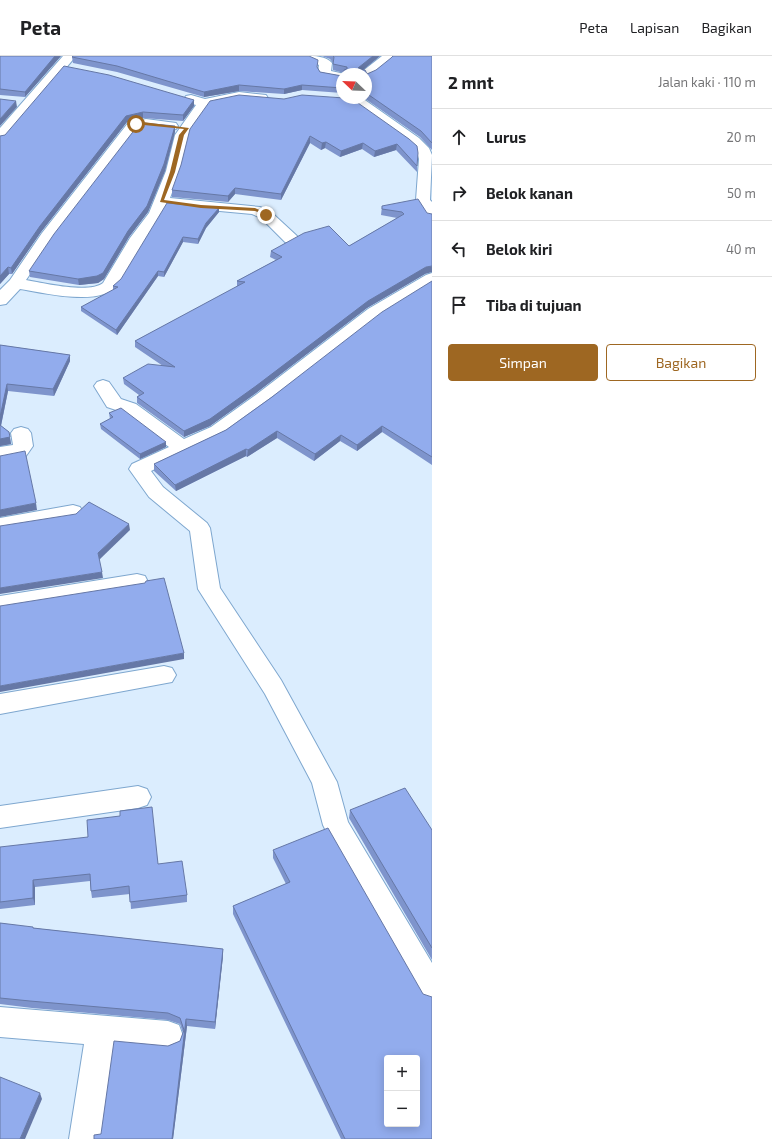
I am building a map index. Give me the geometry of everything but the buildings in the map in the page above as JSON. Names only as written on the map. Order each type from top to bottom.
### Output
[{"type":"street","points":[[311,56],[326,63],[324,72],[326,74],[336,76]]},
{"type":"street","points":[[372,69],[389,56]]},
{"type":"street","points":[[0,138],[66,61],[76,69]]},
{"type":"street","points":[[182,97],[204,103],[239,96],[272,99]]},
{"type":"street","points":[[15,101],[30,103]]},
{"type":"street","points":[[16,282],[80,292],[94,292],[106,289],[112,283],[138,238],[156,213],[173,172],[182,135],[204,103]]},
{"type":"street","points":[[355,104],[414,141],[424,151],[426,159],[422,200],[432,215]]},
{"type":"street","points":[[0,300],[16,282],[48,236],[133,126],[143,123],[187,128]]},
{"type":"street","points":[[161,201],[255,210],[266,215],[291,239]]},
{"type":"street","points":[[432,278],[374,313],[264,398],[218,431],[138,469],[156,492],[200,528],[209,589],[273,686],[324,782],[336,824],[432,990]]},
{"type":"street","points":[[103,386],[114,403],[129,408],[183,448]]},
{"type":"street","points":[[0,454],[19,451],[23,446],[21,433]]},
{"type":"street","points":[[0,525],[73,512]]},
{"type":"street","points":[[0,604],[138,582]]},
{"type":"street","points":[[0,704],[164,675]]},
{"type":"street","points":[[0,817],[138,797]]},
{"type":"street","points":[[0,1022],[168,1036]]},
{"type":"street","points":[[85,1139],[102,1030]]},
{"type":"route","points":[[136,124],[143,123],[187,128],[182,135],[173,172],[161,201],[255,210],[266,215]]}]
